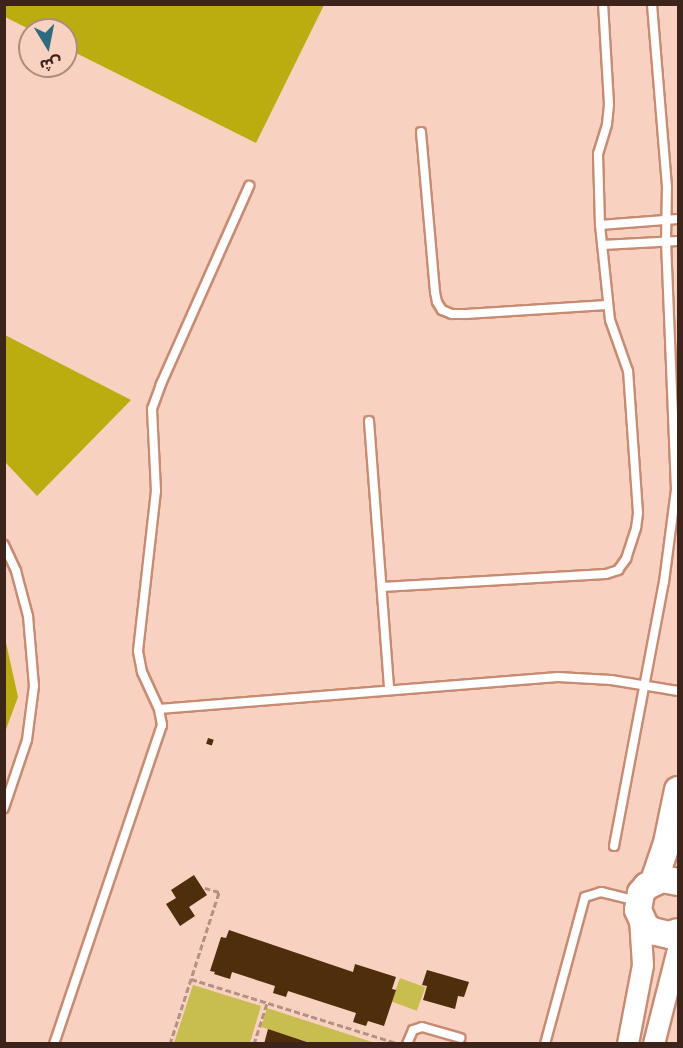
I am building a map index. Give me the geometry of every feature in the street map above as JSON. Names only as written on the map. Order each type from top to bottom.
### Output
[{"type":"main road","points":[[678,790],[667,843],[666,882],[641,893],[639,910],[645,926],[660,934],[678,932]]},
{"type":"street","points":[[628,1044],[643,965],[639,910]]},
{"type":"street","points":[[654,1044],[678,950]]},
{"type":"lane","points":[[382,587],[599,575],[612,573],[622,565],[636,528],[637,505],[628,371],[613,333],[607,305],[600,225],[598,154],[607,124],[609,104],[603,4]]},
{"type":"lane","points":[[614,846],[664,582],[676,490],[665,220],[667,187],[652,4]]},
{"type":"lane","points":[[420,132],[436,302],[442,310],[452,314],[466,314],[607,305]]},
{"type":"lane","points":[[54,1044],[162,725],[159,709],[142,672],[138,651],[156,491],[152,409],[249,186]]},
{"type":"lane","points":[[600,225],[678,219]]},
{"type":"lane","points":[[602,245],[678,241]]},
{"type":"lane","points":[[369,421],[389,689]]},
{"type":"lane","points":[[4,545],[16,571],[28,616],[34,686],[27,740],[4,808]]},
{"type":"lane","points":[[159,709],[558,677],[644,685],[678,691]]},
{"type":"lane","points":[[545,1044],[585,897],[601,892],[639,910]]},
{"type":"lane","points":[[407,1044],[413,1030],[422,1027],[460,1038]]},
{"type":"path","points":[[170,1044],[219,892],[205,888]]},
{"type":"path","points":[[191,979],[397,1044]]},
{"type":"path","points":[[254,1044],[267,1003]]},
{"type":"shaded area","points":[[5,4],[324,5],[256,143],[78,54],[78,18],[18,18],[18,24],[5,17]]},
{"type":"shaded area","points":[[5,335],[131,400],[37,496],[5,462]]},
{"type":"shaded area","points":[[5,638],[18,697],[4,732]]},
{"type":"shaded area","points":[[400,978],[425,987],[417,1011],[391,1001]]},
{"type":"shaded area","points":[[193,985],[261,1006],[250,1043],[174,1043]]},
{"type":"shaded area","points":[[267,1008],[375,1043],[311,1043],[261,1027]]},
{"type":"building","points":[[208,738],[214,740],[212,746],[206,744]]},
{"type":"building","points":[[194,875],[207,895],[189,907],[195,916],[180,926],[166,904],[176,898],[171,890]]},
{"type":"building","points":[[229,930],[353,972],[355,964],[396,977],[392,989],[396,990],[384,1026],[368,1021],[366,1026],[353,1022],[356,1013],[288,991],[286,997],[273,993],[275,986],[232,972],[230,979],[214,974],[215,972],[210,971],[221,937],[226,938]]},
{"type":"building","points":[[427,970],[469,982],[464,997],[458,996],[455,1009],[423,1000],[427,986],[422,985]]},
{"type":"building","points":[[268,1029],[310,1043],[310,1044],[264,1044]]}]
